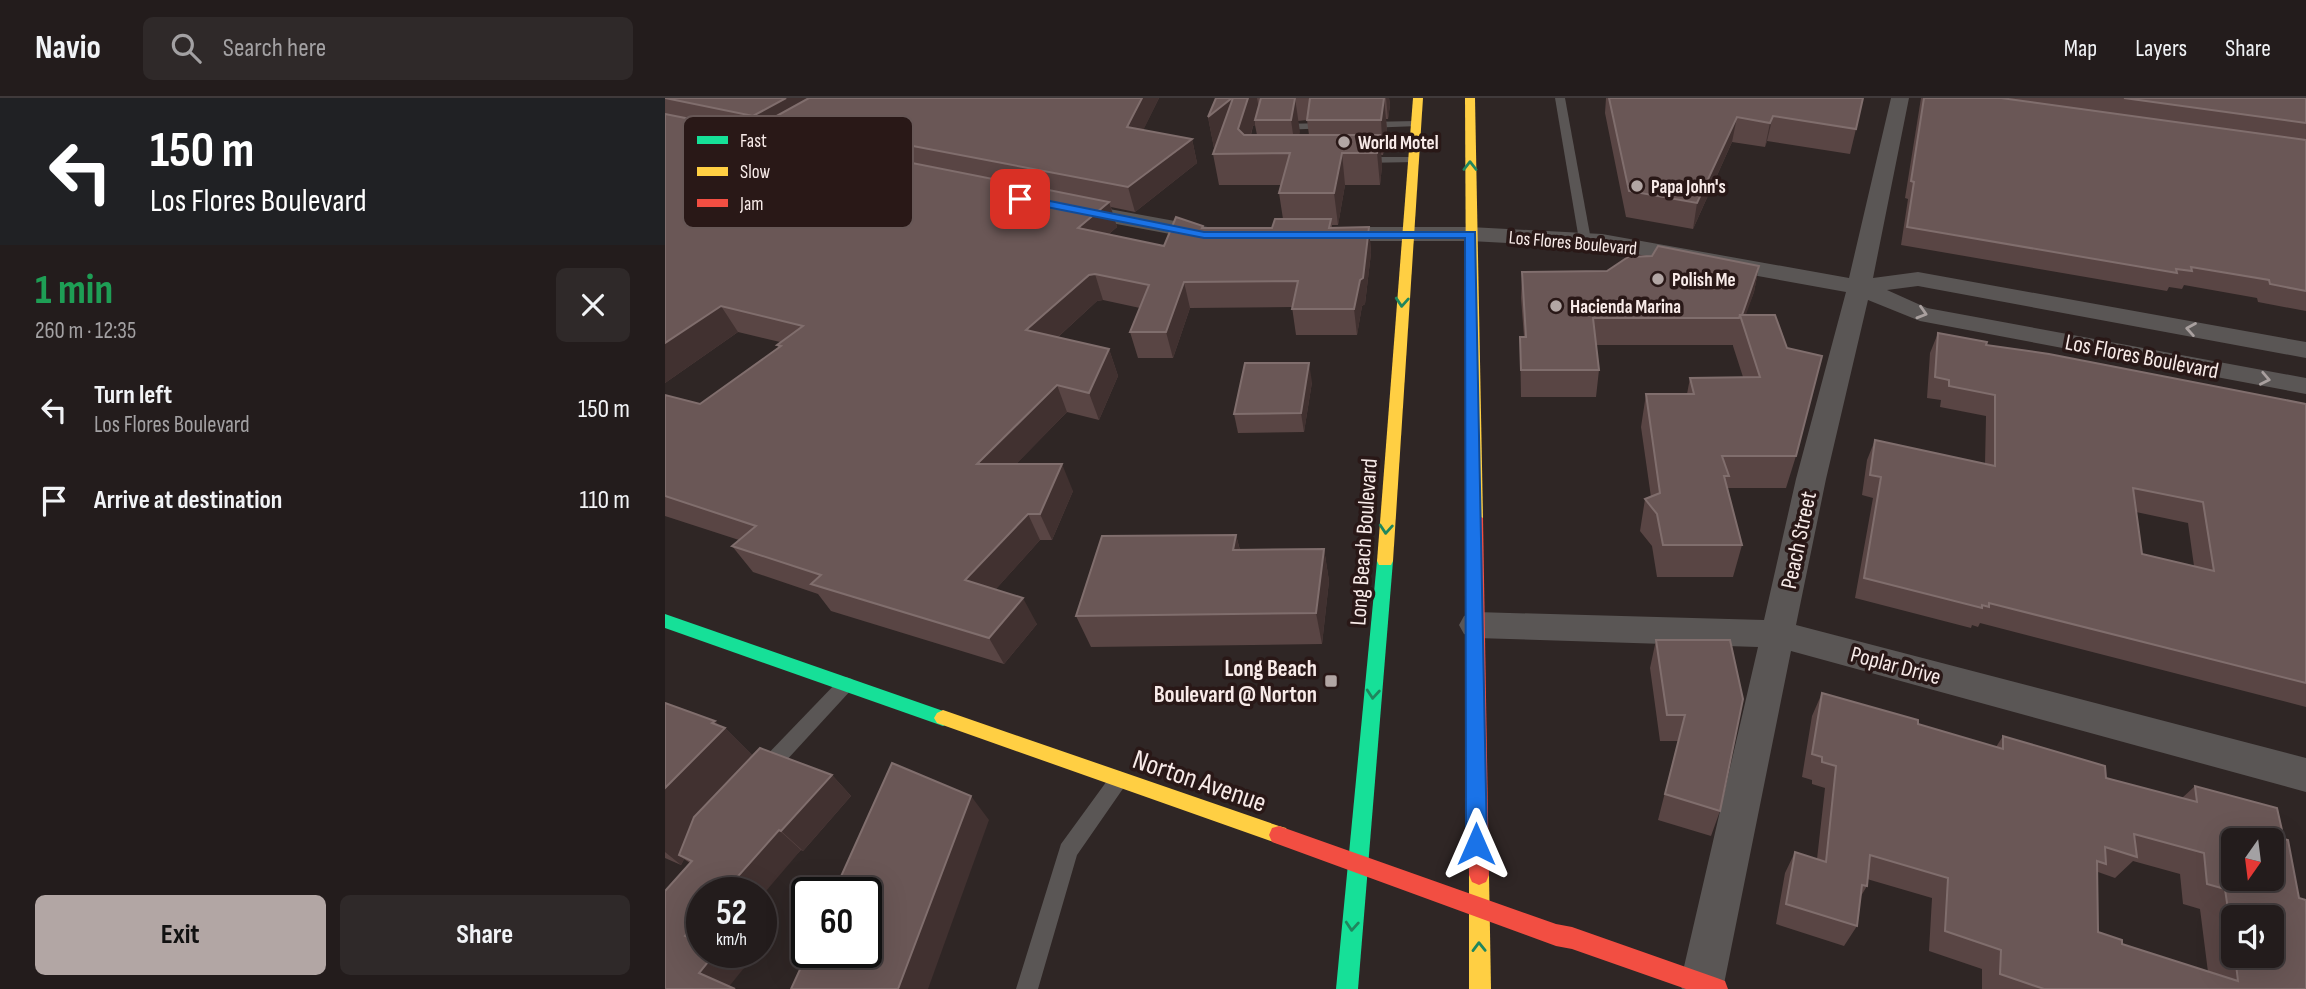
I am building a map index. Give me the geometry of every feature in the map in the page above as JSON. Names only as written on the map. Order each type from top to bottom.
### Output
[{"type":"main road","name":"Long Beach Boulevard","points":[[1347,989],[1380,626],[1418,98]]},
{"type":"main road","points":[[1470,98],[1480,989]]},
{"type":"main road","name":"Norton Avenue","points":[[665,621],[1478,905],[1556,935],[1572,938],[1709,986]]},
{"type":"street","name":"Peach Street","points":[[1709,986],[1811,479],[1859,287],[1900,98]]},
{"type":"street","points":[[1056,206],[1204,235],[1230,235]]},
{"type":"street","name":"Los Flores Boulevard","points":[[1310,234],[1471,234],[1585,240],[1859,287],[1920,314],[2306,386]]},
{"type":"street","name":"Los Flores Boulevard","points":[[1859,287],[1918,279],[2306,350]]},
{"type":"street","name":"Poplar Drive","points":[[1476,625],[1778,634],[2306,775]]},
{"type":"lane","points":[[1560,98],[1585,240]]},
{"type":"lane","points":[[1359,125],[1416,124]]},
{"type":"lane","points":[[1273,127],[1308,132],[1347,126]]},
{"type":"lane","points":[[1354,160],[1414,160]]},
{"type":"lane","points":[[753,783],[846,684]]},
{"type":"lane","points":[[1027,989],[1067,851],[1119,779]]},
{"type":"building","points":[[665,98],[786,98],[753,116]]},
{"type":"building","points":[[809,98],[1142,98],[1127,127],[1192,139],[1128,187],[913,146],[913,116],[776,116]]},
{"type":"building","points":[[1216,98],[1232,98],[1208,117]]},
{"type":"building","points":[[1233,98],[1248,98],[1238,129],[1244,135],[1380,135],[1377,153],[1342,153],[1334,193],[1279,193],[1290,153],[1213,154]]},
{"type":"building","points":[[1261,98],[1295,98],[1291,120],[1255,120]]},
{"type":"building","points":[[1310,98],[1384,98],[1381,120],[1307,120]]},
{"type":"building","points":[[1609,98],[1863,98],[1856,129],[1773,116],[1770,123],[1737,117],[1697,203],[1629,191]]},
{"type":"building","points":[[1924,98],[2001,98],[2306,140],[2306,291],[2270,284],[2269,280],[2191,267],[2192,271],[2176,269],[2177,273],[1907,227]]},
{"type":"building","points":[[2124,98],[2306,98],[2306,123]]},
{"type":"building","points":[[665,114],[683,118],[683,228],[913,228],[913,163],[1109,202],[1078,228],[1164,246],[1176,217],[1203,226],[1202,228],[1272,228],[1275,219],[1331,219],[1329,228],[1369,227],[1363,278],[1360,280],[1354,309],[1292,309],[1298,281],[1184,282],[1166,332],[1130,332],[1149,285],[1095,274],[1089,275],[1026,330],[1109,349],[1089,393],[1057,385],[977,464],[1062,464],[1040,514],[1028,514],[965,580],[1023,598],[989,638],[811,584],[821,575],[732,546],[756,526],[665,496],[665,395],[700,404],[781,346],[777,345],[803,326],[721,306],[665,343]]},
{"type":"building","points":[[1658,246],[1759,266],[1742,315],[1739,318],[1593,318],[1599,370],[1521,370],[1520,337],[1526,337],[1522,272],[1607,271],[1628,257],[1652,256]]},
{"type":"building","points":[[1740,315],[1775,315],[1787,348],[1822,356],[1796,456],[1722,456],[1729,476],[1724,476],[1742,545],[1663,545],[1657,514],[1645,499],[1660,493],[1646,394],[1694,394],[1690,378],[1760,377]]},
{"type":"building","points":[[1938,333],[1987,342],[1986,345],[2049,354],[2306,404],[2306,683],[1989,603],[1989,607],[1982,605],[1982,608],[1864,578],[1881,477],[1870,475],[1875,440],[1995,466],[1995,395],[1949,386],[1949,380],[1935,377]],"holes":[[[2133,488],[2203,502],[2214,571],[2142,554]]]},
{"type":"building","points":[[1245,363],[1309,363],[1301,413],[1234,414]]},
{"type":"building","points":[[1236,535],[1233,550],[1324,549],[1316,613],[1076,616],[1102,536]]},
{"type":"building","points":[[1656,640],[1730,640],[1743,699],[1720,811],[1665,794],[1685,715],[1667,715]]},
{"type":"building","points":[[1822,693],[1918,720],[1918,724],[2003,749],[2003,736],[2105,766],[2106,778],[2197,802],[2195,786],[2277,808],[2282,828],[2221,828],[2221,888],[2207,884],[2204,853],[2134,834],[2137,857],[2105,847],[2106,864],[2097,861],[2098,932],[2122,940],[2122,944],[2238,981],[2236,968],[2284,968],[2284,905],[2227,905],[2225,891],[2284,891],[2284,839],[2288,840],[2299,898],[2306,900],[2306,989],[2044,989],[2000,974],[2001,950],[1945,931],[1948,878],[1870,855],[1867,886],[1862,885],[1857,926],[1786,904],[1795,852],[1826,862],[1836,766],[1822,762],[1822,757],[1812,754]]},
{"type":"building","points":[[665,703],[715,721],[712,723],[725,728],[665,788]]},
{"type":"building","points":[[760,748],[832,775],[737,877],[686,877],[686,968],[703,968],[699,973],[735,989],[665,989],[665,891],[692,861],[679,855],[694,817]]},
{"type":"building","points":[[892,763],[971,796],[898,989],[791,989],[801,968],[882,968],[882,877],[841,877]]},
{"type":"traffic: fast","points":[[1347,989],[1385,561]]},
{"type":"traffic: fast","points":[[665,621],[943,718]]},
{"type":"traffic: slow","points":[[1385,561],[1418,98]]},
{"type":"traffic: slow","points":[[1470,98],[1475,518]]},
{"type":"traffic: slow","points":[[943,718],[1279,835]]},
{"type":"traffic: slow","points":[[1479,875],[1480,989]]},
{"type":"traffic: jam","points":[[1475,518],[1479,875]]},
{"type":"traffic: jam","points":[[1279,835],[1556,935],[1572,938],[1717,989]]},
{"type":"place","name":"World Motel","points":[[1344,142]]},
{"type":"place","name":"Papa John's","points":[[1637,186]]},
{"type":"place","name":"Polish Me","points":[[1658,279]]},
{"type":"place","name":"Hacienda Marina","points":[[1556,306]]},
{"type":"place","name":"Long Beach Boulevard @ Norton","points":[[1331,681]]},
{"type":"route","points":[[1020,199],[1204,235],[1471,234],[1476,844]]}]
